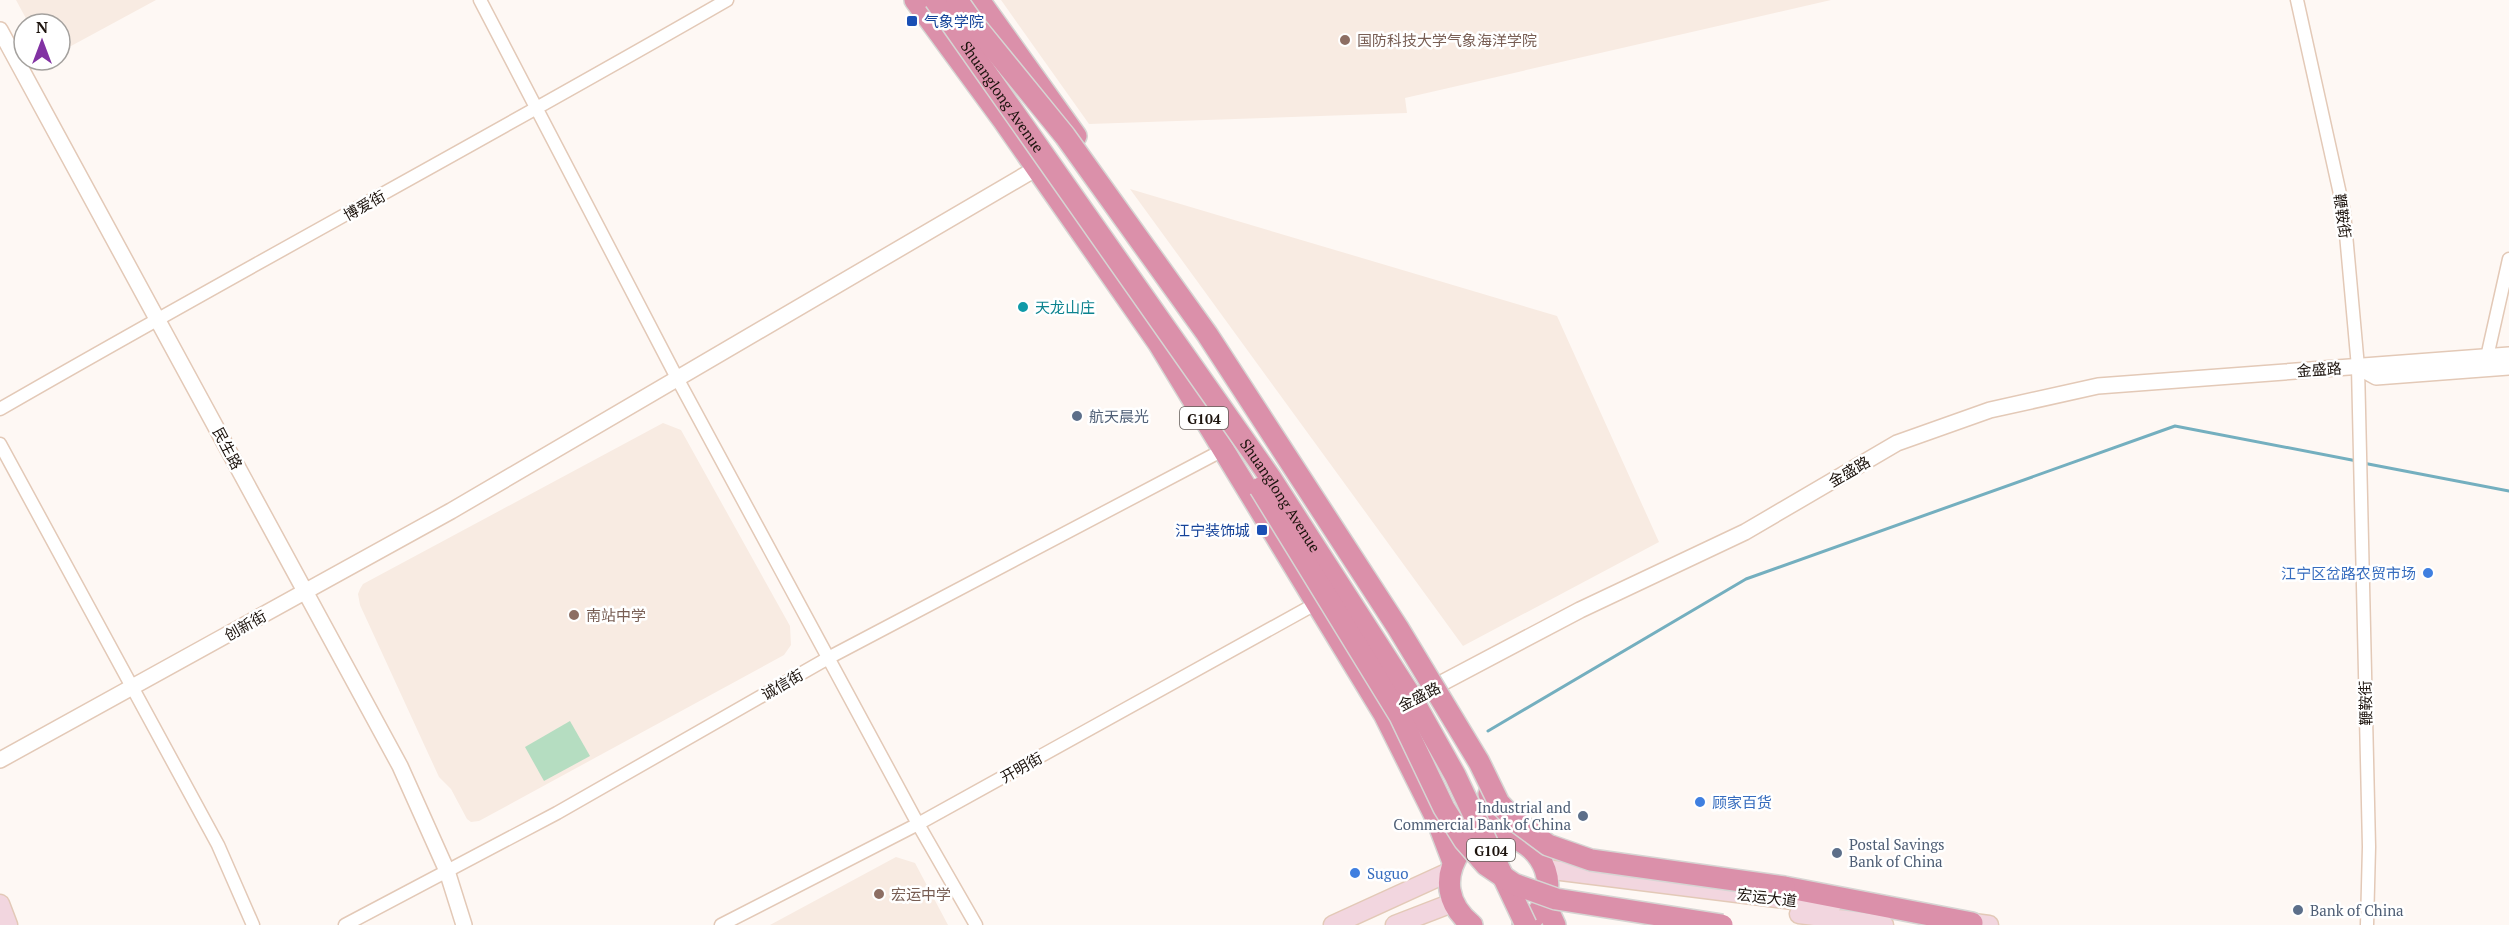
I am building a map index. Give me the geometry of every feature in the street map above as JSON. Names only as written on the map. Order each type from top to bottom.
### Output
[{"type":"highway","name":"Shuanglong Avenue","points":[[915,0],[1159,344],[1384,714],[1437,820],[1451,867],[1448,888],[1452,903]]},
{"type":"highway","name":"Shuanglong Avenue","points":[[935,0],[1270,477],[1409,693],[1455,775],[1525,925]]},
{"type":"highway","name":"Shuanglong Avenue","points":[[957,0],[1087,190],[1184,325],[1417,679],[1472,777],[1541,925]]},
{"type":"highway","name":"G104","points":[[979,0],[1191,296],[1439,686],[1507,835]]},
{"type":"highway","points":[[977,28],[1065,136],[1207,334],[1398,628],[1479,762],[1499,803],[1517,822],[1548,845],[1591,860],[1784,887],[1981,924]]},
{"type":"highway","points":[[1170,335],[1212,410],[1400,716],[1444,808],[1464,840],[1486,865],[1514,884],[1556,899],[1722,925]]},
{"type":"highway","points":[[1451,867],[1462,849],[1475,839],[1491,834],[1520,839],[1532,848],[1546,884],[1555,925]]},
{"type":"highway","points":[[1525,925],[1537,913],[1546,884]]},
{"type":"highway","points":[[1452,903],[1461,916],[1472,925]]},
{"type":"main road","points":[[1333,925],[1451,867]]},
{"type":"main road","name":"宏运大道","points":[[1546,884],[1981,924]]},
{"type":"main road","name":"宏运大道","points":[[1546,884],[1884,925]]},
{"type":"main road","points":[[1395,925],[1452,903]]},
{"type":"main road","points":[[0,904],[8,925]]},
{"type":"street","points":[[480,0],[677,378],[830,657],[918,824],[976,925]]},
{"type":"street","name":"博爱街","points":[[0,409],[158,318],[536,110],[727,0]]},
{"type":"street","name":"鞭鞍街","points":[[2297,0],[2344,212],[2358,367],[2369,847],[2367,925]]},
{"type":"street","name":"民生路","points":[[0,30],[400,766],[447,871],[464,925]]},
{"type":"street","name":"创新街","points":[[0,760],[488,489],[1036,168]]},
{"type":"street","points":[[2487,357],[2509,259]]},
{"type":"street","name":"金盛路","points":[[1384,714],[1580,610],[1745,532],[1898,443],[1990,410],[2098,386],[2509,355]]},
{"type":"street","name":"金盛路","points":[[2358,367],[2376,377],[2509,367]]},
{"type":"street","points":[[0,444],[218,845],[253,925]]},
{"type":"street","name":"诚信街","points":[[345,925],[557,813],[830,657],[1223,450]]},
{"type":"street","name":"开明街","points":[[721,925],[918,824],[1317,603]]},
{"type":"shaded area","points":[[16,0],[156,0],[72,46],[72,12],[22,12]]},
{"type":"shaded area","name":"国防科技大学气象海洋学院","points":[[1001,0],[1831,0],[1405,98],[1407,113],[1089,124]]},
{"type":"shaded area","points":[[1130,189],[1557,316],[1659,542],[1463,646]]},
{"type":"shaded area","name":"南站中学","points":[[663,423],[681,430],[790,626],[791,645],[784,655],[479,821],[471,822],[467,819],[451,789],[439,777],[360,605],[358,594],[360,589],[363,584]]},
{"type":"shaded area","name":"宏运中学","points":[[896,857],[915,863],[948,925],[770,925]]},
{"type":"green space","points":[[570,721],[590,756],[544,781],[525,747]]},
{"type":"waterway","points":[[1488,731],[1746,579],[2175,426],[2357,461]]},
{"type":"waterway","points":[[2363,463],[2509,491]]},
{"type":"place","name":"气象学院","points":[[912,21]]},
{"type":"place","name":"国防科技大学气象海洋学院","points":[[1345,40]]},
{"type":"place","name":"天龙山庄","points":[[1023,307]]},
{"type":"place","name":"航天晨光","points":[[1077,416]]},
{"type":"place","name":"江宁装饰城","points":[[1262,530]]},
{"type":"place","name":"江宁区岔路农贸市场","points":[[2428,573]]},
{"type":"place","name":"南站中学","points":[[574,615]]},
{"type":"place","name":"顾家百货","points":[[1700,802]]},
{"type":"place","name":"Industrial and Commercial Bank of China","points":[[1583,816]]},
{"type":"place","name":"Postal Savings Bank of China","points":[[1837,853]]},
{"type":"place","name":"Suguo","points":[[1355,873]]},
{"type":"place","name":"宏运中学","points":[[879,894]]},
{"type":"place","name":"Bank of China","points":[[2298,910]]}]
